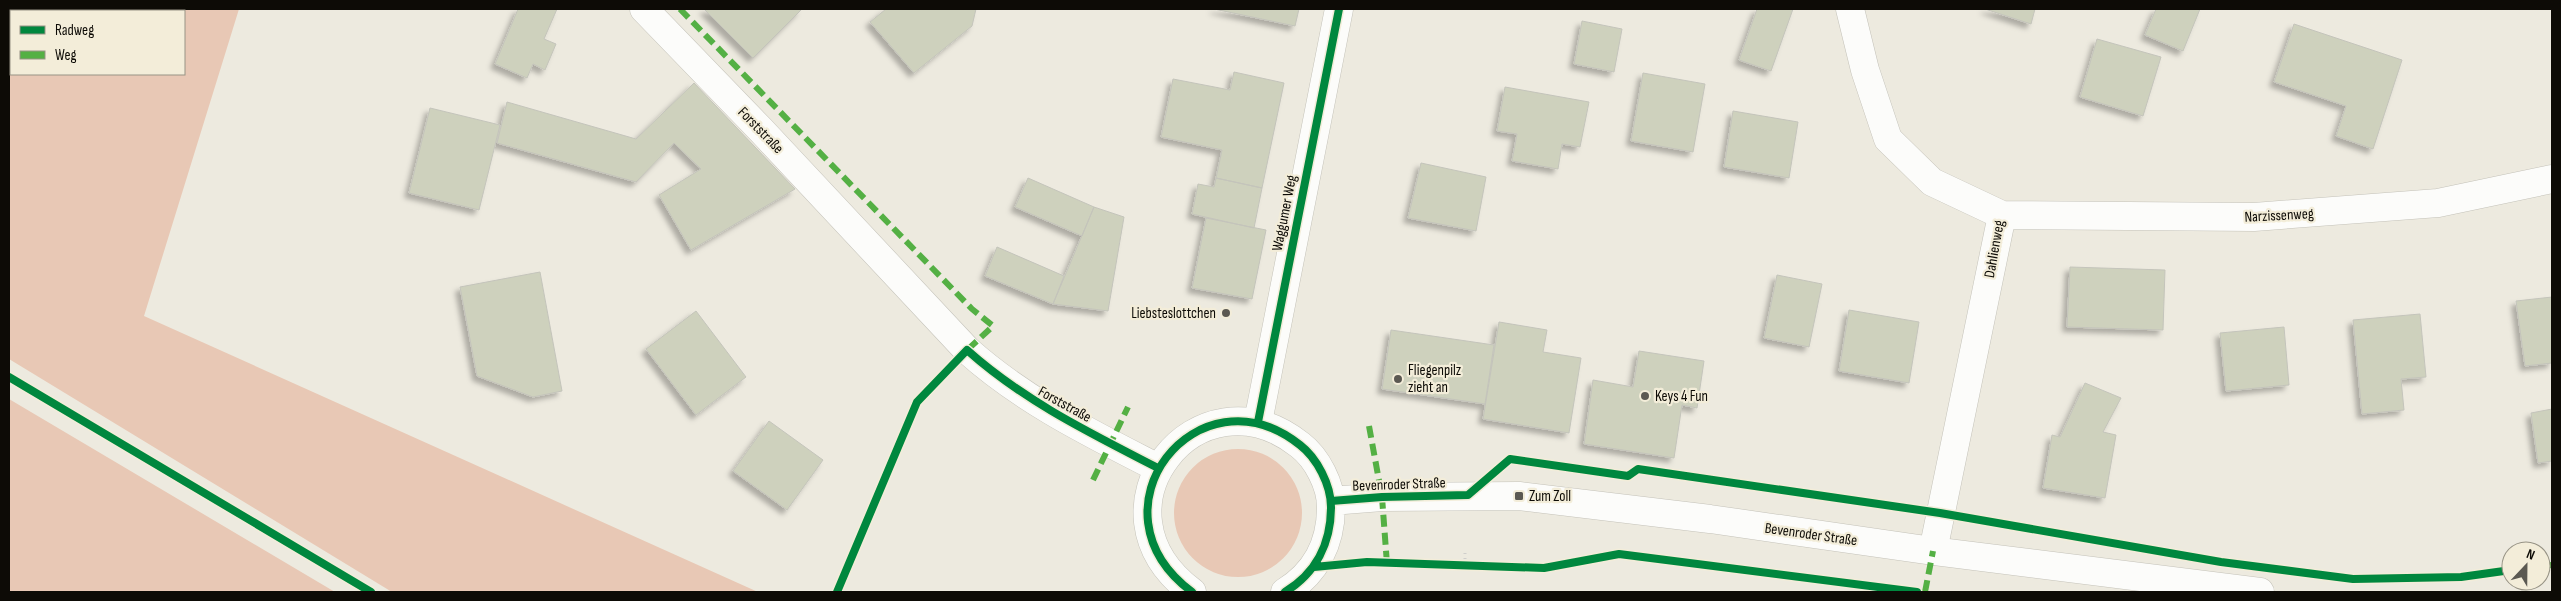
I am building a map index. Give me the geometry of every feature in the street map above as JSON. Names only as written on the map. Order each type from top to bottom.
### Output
[{"type":"main road","name":"Forststraße","points":[[644,9],[974,357],[996,377],[1057,416],[1158,468]]},
{"type":"main road","name":"Waggumer Weg","points":[[1258,422],[1339,9]]},
{"type":"main road","name":"Dahlienweg","points":[[1850,9],[1865,70],[1888,139],[1932,182],[2002,215],[1933,551]]},
{"type":"main road","name":"Narzissenweg","points":[[2002,215],[2254,217],[2438,203],[2552,179]]},
{"type":"main road","name":"Bevenroder Straße","points":[[1192,592],[1176,580],[1163,565],[1152,540],[1147,507],[1151,487],[1158,468],[1172,449],[1190,434],[1211,425],[1234,420],[1258,422],[1284,432],[1307,450],[1323,474],[1331,501],[1331,524],[1326,546],[1314,567],[1298,584],[1285,592]]},
{"type":"main road","name":"Bevenroder Straße","points":[[1331,501],[1382,497],[1519,496],[1710,519],[1933,551],[2260,592]]},
{"type":"path","points":[[1465,553],[1465,566]]},
{"type":"shaded area","points":[[9,9],[239,9],[144,316],[758,592],[392,592],[9,359]]},
{"type":"shaded area","points":[[9,399],[335,592],[9,592]]},
{"type":"shaded area","points":[[1238,449],[1262,454],[1283,468],[1297,489],[1302,513],[1297,537],[1283,558],[1262,572],[1238,577],[1214,572],[1193,558],[1179,537],[1174,513],[1179,489],[1193,468],[1214,454]]},
{"type":"building","points":[[518,9],[557,9],[544,39],[556,44],[545,70],[533,64],[527,78],[495,64]]},
{"type":"building","points":[[704,9],[802,9],[753,58]]},
{"type":"building","points":[[886,9],[976,9],[972,26],[914,73],[870,22]]},
{"type":"building","points":[[1214,9],[1299,9],[1295,26]]},
{"type":"building","points":[[1757,9],[1793,9],[1771,71],[1739,60]]},
{"type":"building","points":[[1985,9],[2035,9],[2031,24]]},
{"type":"building","points":[[2156,9],[2200,9],[2183,51],[2145,35]]},
{"type":"building","points":[[1582,21],[1622,29],[1614,72],[1574,64]]},
{"type":"building","points":[[2294,24],[2402,60],[2373,149],[2336,136],[2346,106],[2274,82]]},
{"type":"building","points":[[2097,39],[2161,57],[2143,116],[2080,97]]},
{"type":"building","points":[[1234,72],[1284,83],[1262,188],[1216,178],[1222,150],[1161,137],[1173,79],[1230,90]]},
{"type":"building","points":[[1643,73],[1705,84],[1693,152],[1631,141]]},
{"type":"building","points":[[694,83],[795,189],[691,250],[659,195],[701,169],[674,143],[636,182],[497,143],[507,102],[636,139]]},
{"type":"building","points":[[1505,87],[1589,102],[1580,147],[1562,144],[1558,169],[1512,161],[1517,134],[1497,131]]},
{"type":"building","points":[[430,108],[500,125],[479,210],[409,193]]},
{"type":"building","points":[[1733,111],[1798,122],[1789,178],[1724,167]]},
{"type":"building","points":[[1421,163],[1486,177],[1476,231],[1408,218]]},
{"type":"building","points":[[1028,178],[1094,207],[1082,236],[1015,207]]},
{"type":"building","points":[[1216,178],[1262,188],[1254,228],[1192,214],[1198,184],[1214,187]]},
{"type":"building","points":[[1094,207],[1124,217],[1108,311],[1053,304]]},
{"type":"building","points":[[1206,218],[1266,230],[1252,299],[1192,288]]},
{"type":"building","points":[[997,247],[1064,276],[1053,304],[985,276]]},
{"type":"building","points":[[2070,267],[2165,270],[2163,330],[2067,327]]},
{"type":"building","points":[[540,272],[562,391],[533,397],[477,376],[460,287]]},
{"type":"building","points":[[1777,275],[1822,284],[1809,347],[1764,338]]},
{"type":"building","points":[[2552,297],[2552,363],[2525,366],[2516,301]]},
{"type":"building","points":[[1849,310],[1919,322],[1909,383],[1839,371]]},
{"type":"building","points":[[696,311],[746,377],[696,415],[646,349]]},
{"type":"building","points":[[2420,314],[2426,377],[2401,379],[2404,410],[2362,414],[2353,320]]},
{"type":"building","points":[[1499,322],[1547,330],[1543,352],[1581,358],[1569,433],[1483,419]]},
{"type":"building","points":[[2284,327],[2289,385],[2226,391],[2220,333]]},
{"type":"building","points":[[1391,330],[1494,345],[1485,404],[1382,389]]},
{"type":"building","name":"Keys 4 Fun","points":[[1639,351],[1704,361],[1697,408],[1682,405],[1674,458],[1584,444],[1593,380],[1633,387]]},
{"type":"building","points":[[2085,383],[2121,398],[2103,432],[2116,435],[2105,498],[2043,488],[2052,435],[2060,437]]},
{"type":"building","points":[[2552,409],[2552,461],[2538,463],[2531,413]]},
{"type":"building","points":[[769,421],[823,460],[787,510],[733,471]]},
{"type":"marked path","points":[[680,9],[972,309],[993,326],[964,353]]},
{"type":"marked path","points":[[1093,480],[1128,407]]},
{"type":"marked path","points":[[1369,426],[1382,497],[1387,564]]},
{"type":"marked path","points":[[1925,592],[1933,551]]},
{"type":"cycle path","points":[[1258,422],[1339,9]]},
{"type":"cycle path","points":[[837,592],[917,402],[967,350],[1011,385],[1035,401],[1083,429],[1158,468]]},
{"type":"cycle path","points":[[9,377],[371,592]]},
{"type":"cycle path","points":[[1192,592],[1161,559],[1148,523],[1151,488],[1166,457],[1192,434],[1225,422],[1262,425],[1300,445],[1312,457],[1326,481],[1331,507],[1325,545],[1320,556],[1305,576],[1285,592]]},
{"type":"cycle path","points":[[1331,501],[1382,497],[1468,495],[1510,459],[1628,476],[1638,469],[1940,513],[2221,562],[2353,579],[2461,577],[2501,571]]},
{"type":"cycle path","points":[[1314,567],[1367,562],[1544,568],[1619,554],[1917,592]]},
{"type":"place","name":"Liebsteslottchen","points":[[1226,313]]},
{"type":"place","name":"Fliegenpilz zieht an","points":[[1398,379]]},
{"type":"place","name":"Keys 4 Fun","points":[[1645,396]]},
{"type":"place","name":"Zum Zoll","points":[[1519,496]]}]
